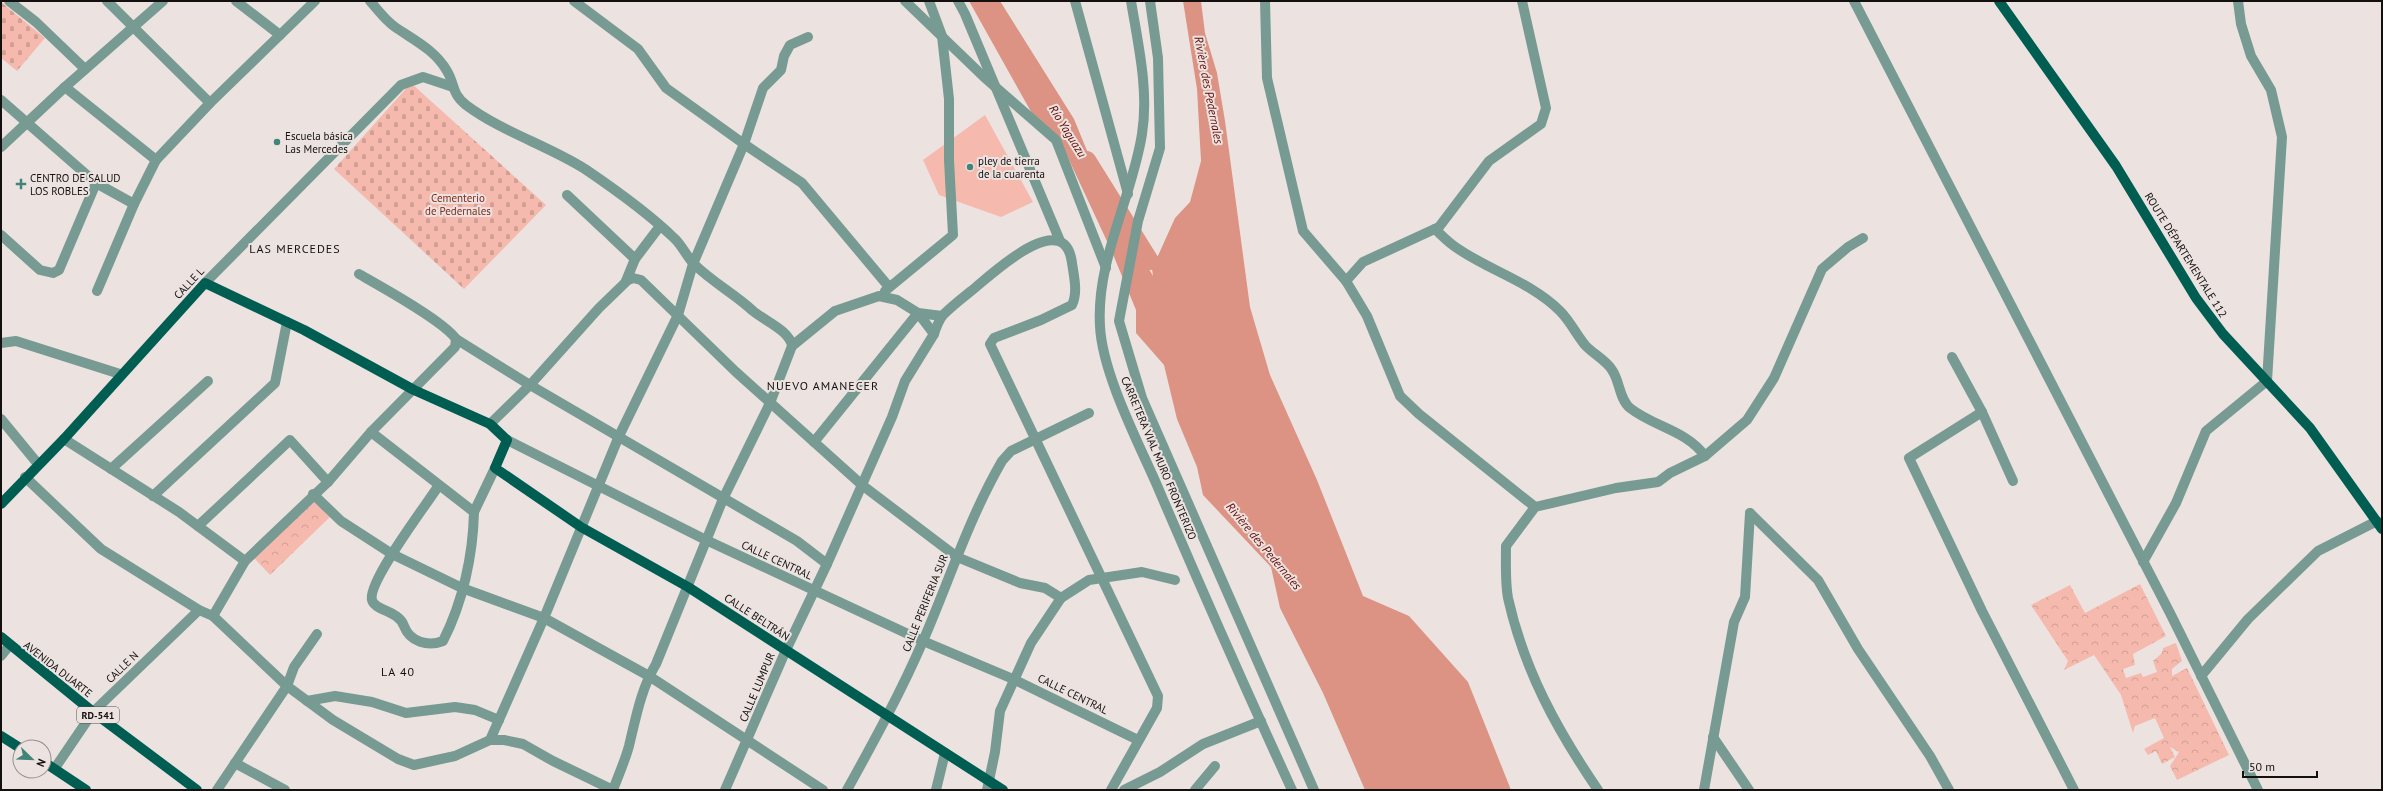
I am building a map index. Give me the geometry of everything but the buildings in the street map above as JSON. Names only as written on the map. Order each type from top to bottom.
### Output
[{"type":"main road","name":"ROUTE DÉPARTEMENTALE 112","points":[[1999,1],[2116,166],[2196,298],[2223,334],[2310,428],[2379,525]]},
{"type":"main road","name":"CALLE CENTRAL","points":[[204,283],[287,322],[414,390],[490,424],[507,440]]},
{"type":"main road","name":"CALLE L","points":[[1,504],[25,477],[64,439],[120,374],[204,283]]},
{"type":"main road","points":[[495,468],[507,440]]},
{"type":"main road","name":"CALLE BELTRÁN","points":[[495,468],[581,527],[688,586],[945,753],[987,785],[1003,790]]},
{"type":"main road","name":"AVENIDA DUARTE","points":[[1,637],[9,646],[93,712],[197,790]]},
{"type":"main road","points":[[1,736],[12,743]]},
{"type":"main road","points":[[52,766],[86,790]]},
{"type":"street","points":[[9,1],[36,22],[85,69]]},
{"type":"street","points":[[106,1],[210,103]]},
{"type":"street","points":[[1,147],[132,26],[163,1]]},
{"type":"street","points":[[236,1],[280,35]]},
{"type":"street","points":[[97,291],[134,204],[156,160],[210,103],[315,1]]},
{"type":"street","points":[[370,1],[385,19],[419,41],[436,57],[448,72],[458,97],[466,105],[510,132],[569,159],[624,196],[675,239],[693,264],[745,303],[765,321],[788,335],[792,346]]},
{"type":"street","points":[[574,1],[638,49],[666,88],[744,144],[802,183],[889,287]]},
{"type":"street","points":[[905,1],[1056,140],[1106,268]]},
{"type":"street","points":[[25,477],[101,549],[199,610],[213,616],[287,686],[333,720],[379,747],[414,765],[455,756],[490,740],[504,740],[524,744],[553,761],[613,790],[628,748],[637,709],[649,676],[656,664],[723,500],[770,403],[792,346],[835,311],[879,296],[953,235],[949,160],[949,99],[942,36],[929,1]]},
{"type":"street","points":[[958,1],[1016,132],[1060,241],[1071,254],[1076,296],[1072,305],[1041,320],[994,338],[990,344],[1158,696],[1157,708],[1111,790]]},
{"type":"street","points":[[1075,1],[1128,194]]},
{"type":"street","name":"CARRETERA VIAL MURO FRONTERIZO","points":[[1131,1],[1141,60],[1144,95],[1142,133],[1128,194],[1106,268],[1101,291],[1100,324],[1102,346],[1125,413],[1292,790]]},
{"type":"street","name":"CARRETERA VIAL MURO FRONTERIZO","points":[[1150,1],[1158,58],[1160,148],[1138,222],[1119,321],[1142,398],[1314,790]]},
{"type":"street","points":[[1265,1],[1266,78],[1303,231],[1346,281],[1367,316],[1400,396],[1535,507]]},
{"type":"street","points":[[1346,281],[1363,262],[1436,230],[1489,161],[1541,124],[1545,116],[1546,108],[1522,1]]},
{"type":"street","points":[[1854,1],[2143,562],[2258,790]]},
{"type":"street","points":[[2143,562],[2176,504],[2206,431],[2267,381],[2282,137],[2271,90],[2251,56],[2241,24],[2238,1]]},
{"type":"street","points":[[490,740],[544,618],[619,436],[678,314],[693,264],[744,144],[763,88],[781,70],[784,56],[790,45],[808,37]]},
{"type":"street","name":"CALLE L","points":[[204,283],[401,85],[424,77],[453,87]]},
{"type":"street","points":[[66,87],[156,160]]},
{"type":"street","points":[[1,100],[96,183],[134,204]]},
{"type":"street","points":[[1,235],[40,270],[54,272],[59,270],[96,183]]},
{"type":"street","points":[[567,195],[635,259]]},
{"type":"street","points":[[626,282],[635,259],[660,226]]},
{"type":"street","points":[[1436,230],[1454,246],[1531,288],[1560,311],[1585,344],[1611,367],[1617,377],[1622,396],[1628,407],[1644,417],[1684,435],[1697,445],[1706,456]]},
{"type":"street","points":[[1598,790],[1554,723],[1528,669],[1508,597],[1506,546],[1535,507],[1616,488],[1658,482],[1670,473],[1706,456],[1747,420],[1774,378],[1822,269],[1848,247],[1863,238]]},
{"type":"street","points":[[918,313],[942,316],[1005,262],[1030,245],[1051,239],[1060,241]]},
{"type":"street","points":[[359,274],[384,288],[446,329],[456,339],[530,385],[619,436],[723,500],[797,541],[827,564]]},
{"type":"street","points":[[490,424],[530,385],[599,308],[626,282],[633,278],[641,280],[770,403],[862,484],[957,556],[1020,583],[1045,588],[1061,598]]},
{"type":"street","points":[[879,296],[897,300],[918,313],[934,334]]},
{"type":"street","points":[[814,442],[918,313]]},
{"type":"street","name":"CALLE LUMPUR","points":[[725,790],[786,650],[827,564],[905,381],[934,334],[942,316]]},
{"type":"street","points":[[153,496],[276,382],[287,322]]},
{"type":"street","points":[[213,616],[245,561],[313,494],[328,482],[371,432],[452,351],[456,339]]},
{"type":"street","points":[[1,343],[16,342],[120,374]]},
{"type":"street","points":[[1952,357],[1982,412],[2013,481]]},
{"type":"street","points":[[111,469],[208,381]]},
{"type":"street","points":[[1982,412],[1909,458],[1985,618],[2074,790]]},
{"type":"street","name":"CALLE PERIFERIA SUR","points":[[847,790],[888,716],[923,641],[957,556],[1002,461],[1011,451],[1089,413]]},
{"type":"street","points":[[1,419],[38,464]]},
{"type":"street","points":[[371,432],[474,512]]},
{"type":"street","points":[[64,439],[198,526],[245,561]]},
{"type":"street","points":[[198,526],[290,440],[328,482]]},
{"type":"street","name":"CALLE CENTRAL","points":[[507,440],[706,540],[923,641],[1013,679],[1138,740]]},
{"type":"street","points":[[439,485],[392,554],[373,585],[372,601],[376,606],[394,613],[402,621],[408,635],[414,640],[434,645],[443,641],[459,605],[474,534],[474,512],[495,468]]},
{"type":"street","points":[[313,494],[341,521],[392,554],[462,588],[544,618],[649,676],[748,739],[823,790]]},
{"type":"street","points":[[1704,790],[1712,737],[1734,622],[1745,596],[1750,513],[1818,580],[1858,649],[1930,756],[1949,790]]},
{"type":"street","points":[[2201,676],[2248,618],[2318,551],[2379,525]]},
{"type":"street","points":[[987,785],[995,752],[1000,711],[1013,679],[1031,643],[1061,598],[1083,582],[1142,572],[1175,580]]},
{"type":"street","name":"CALLE N","points":[[55,768],[93,712],[199,610]]},
{"type":"street","points":[[217,790],[287,686],[294,667],[317,634]]},
{"type":"street","points":[[1,656],[9,646]]},
{"type":"street","points":[[307,701],[335,696],[372,702],[406,713],[454,707],[475,710],[499,720]]},
{"type":"street","points":[[1124,790],[1160,772],[1203,744],[1261,721]]},
{"type":"street","points":[[1712,737],[1749,790]]},
{"type":"street","points":[[936,790],[945,753]]},
{"type":"street","points":[[235,763],[285,790]]},
{"type":"street","points":[[1195,790],[1214,766]]},
{"type":"green space","points":[[1,2],[45,38],[17,71],[1,58]]},
{"type":"green space","name":"Cementerio de Pedernales","points":[[411,83],[546,205],[464,289],[334,169]]},
{"type":"green space","name":"pley de tierra de la cuarenta","points":[[985,115],[1033,202],[1001,217],[939,195],[923,160]]},
{"type":"green space","points":[[315,501],[330,517],[270,575],[254,558]]},
{"type":"green space","points":[[2140,584],[2166,636],[2133,654],[2135,665],[2123,669],[2126,678],[2141,673],[2143,677],[2157,672],[2153,661],[2162,653],[2163,648],[2176,643],[2182,661],[2172,669],[2172,676],[2187,668],[2229,755],[2177,780],[2170,766],[2179,752],[2170,747],[2175,757],[2162,764],[2156,751],[2148,755],[2144,749],[2164,738],[2155,718],[2135,726],[2133,733],[2121,695],[2094,655],[2064,670],[2068,661],[2031,605],[2070,585],[2085,613]]},
{"type":"water","name":"Rivière des Pedernales","points":[[969,1],[1000,1],[1074,119],[1104,192],[1153,276],[1152,269],[1175,218],[1190,202],[1201,161],[1197,89],[1183,1],[1201,1],[1205,33],[1217,73],[1225,121],[1250,307],[1270,375],[1317,480],[1363,596],[1409,616],[1468,682],[1511,790],[1365,790],[1323,693],[1280,608],[1271,567],[1203,495],[1197,467],[1177,419],[1164,365],[1136,333],[1136,310],[1112,252],[1063,147],[1034,117]]},
{"type":"waterway","name":"Río Yaguazu","points":[[1087,160],[1150,261]]},
{"type":"place","name":"Escuela básica Las Mercedes","points":[[277,142]]},
{"type":"place","name":"pley de tierra de la cuarenta","points":[[970,167]]},
{"type":"place","name":"CENTRO DE SALUD LOS ROBLES","points":[[21,184]]},
{"type":"district","name":"LAS MERCEDES","points":[[295,248]]},
{"type":"district","name":"NUEVO AMANECER","points":[[823,385]]},
{"type":"district","name":"LA 40","points":[[398,671]]}]
